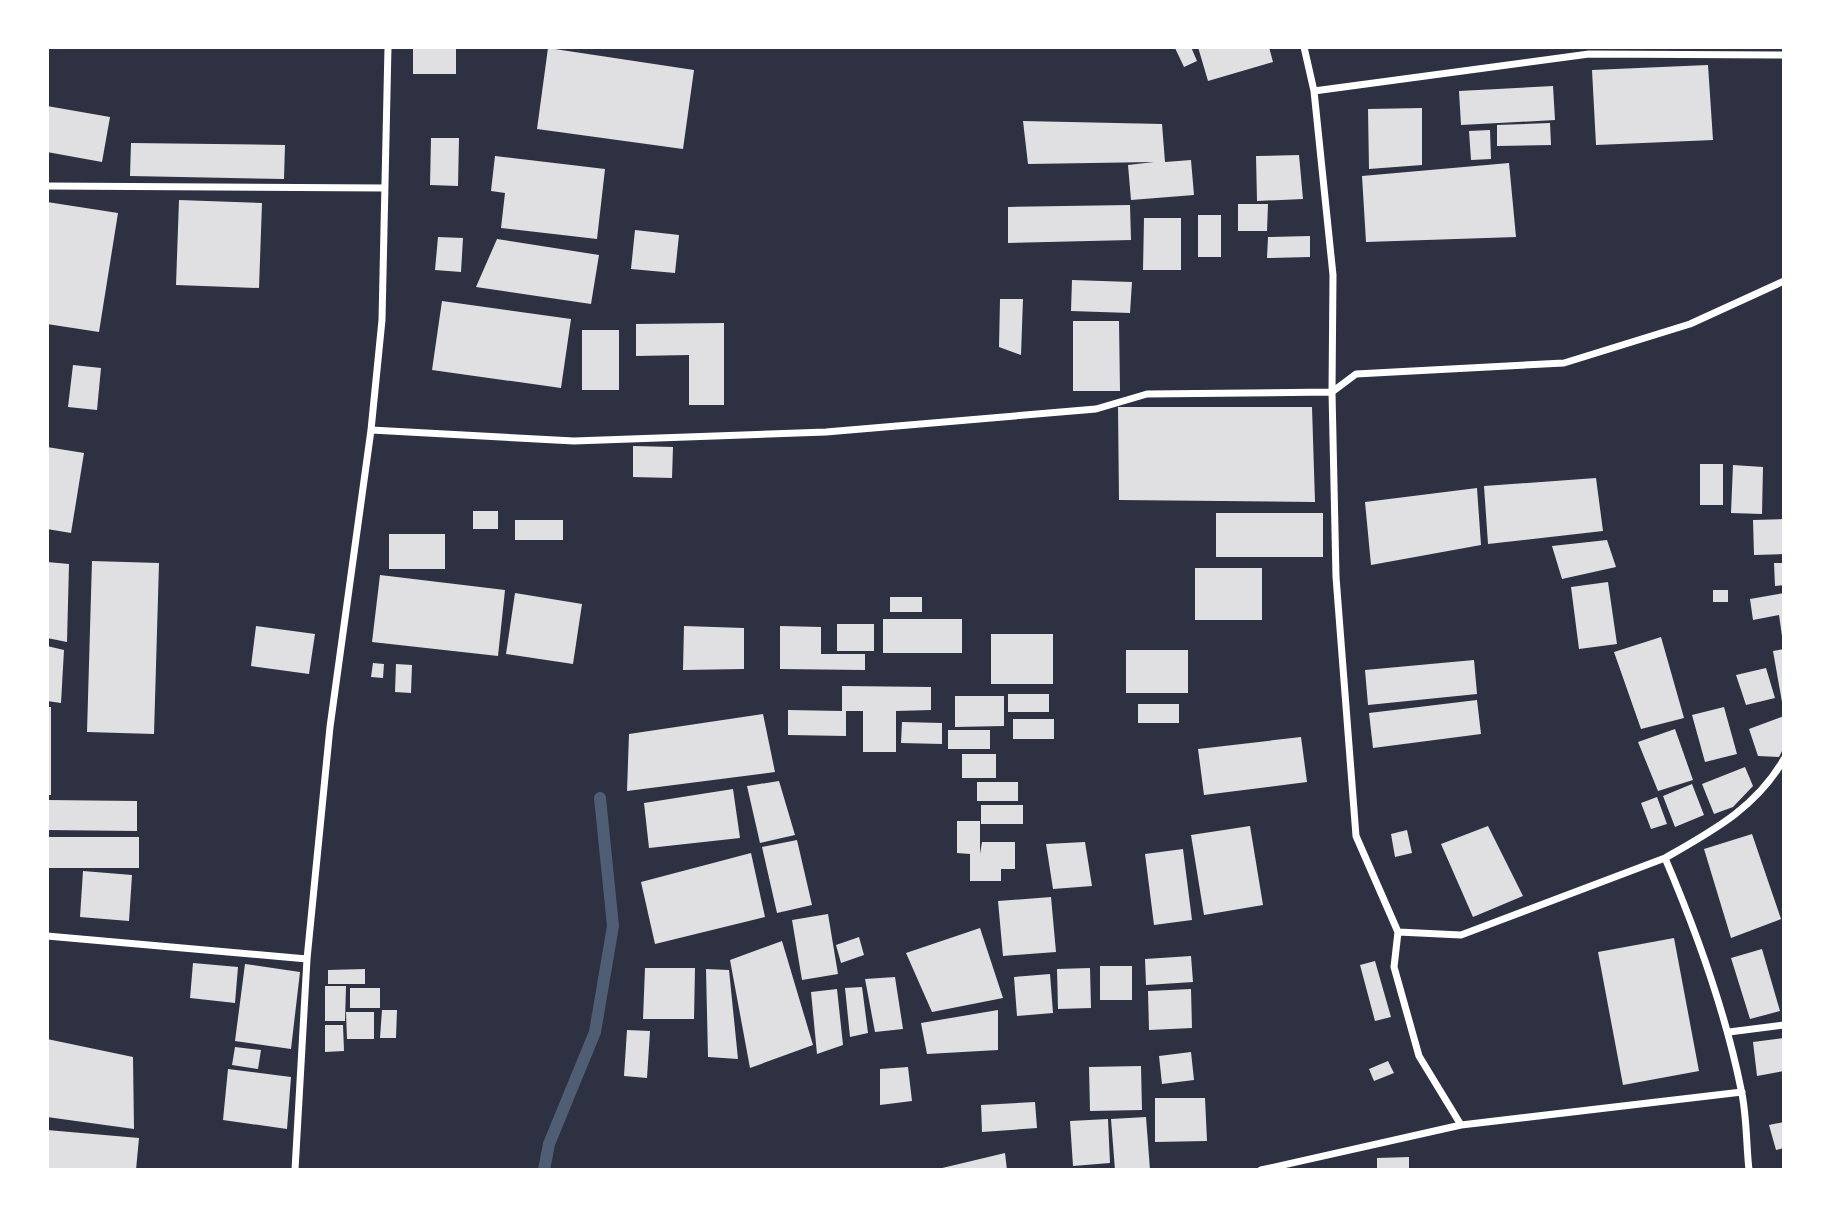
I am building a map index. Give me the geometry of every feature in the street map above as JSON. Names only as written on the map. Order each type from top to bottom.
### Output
[{"type":"street","points":[[295,1170],[307,959],[330,727],[372,430],[382,320],[388,47]]},
{"type":"street","points":[[1304,47],[1314,91],[1333,275],[1332,392],[1336,577],[1356,836],[1398,932],[1394,967],[1419,1056],[1461,1125]]},
{"type":"street","points":[[1314,91],[1589,54],[1784,55]]},
{"type":"street","points":[[47,186],[384,188]]},
{"type":"street","points":[[372,430],[574,442],[826,432],[1096,408],[1147,394],[1332,392],[1356,374],[1564,363],[1690,324],[1784,281]]},
{"type":"street","points":[[1398,932],[1461,935],[1665,858],[1731,820],[1770,783],[1784,759]]},
{"type":"street","points":[[1665,858],[1690,916],[1728,1032],[1742,1093],[1749,1170]]},
{"type":"street","points":[[47,936],[307,959]]},
{"type":"street","points":[[1728,1032],[1784,1025]]},
{"type":"street","points":[[1261,1170],[1461,1125],[1742,1093]]},
{"type":"building","points":[[1191,47],[1197,61],[1184,67],[1175,48]]},
{"type":"building","points":[[1198,47],[1269,47],[1273,62],[1208,81]]},
{"type":"building","points":[[413,48],[456,48],[456,74],[413,74]]},
{"type":"building","points":[[548,48],[694,70],[683,149],[537,129]]},
{"type":"building","points":[[1708,65],[1713,140],[1596,145],[1592,70]]},
{"type":"building","points":[[1553,86],[1555,120],[1461,125],[1459,91]]},
{"type":"building","points":[[47,106],[110,117],[102,162],[47,152]]},
{"type":"building","points":[[1422,108],[1422,165],[1369,169],[1368,109]]},
{"type":"building","points":[[1023,121],[1162,124],[1165,162],[1191,160],[1194,195],[1131,200],[1128,165],[1154,162],[1028,164]]},
{"type":"building","points":[[1550,123],[1551,145],[1497,146],[1497,125]]},
{"type":"building","points":[[1490,130],[1491,159],[1471,160],[1469,131]]},
{"type":"building","points":[[431,138],[459,138],[458,186],[430,185]]},
{"type":"building","points":[[131,143],[285,145],[284,179],[130,176]]},
{"type":"building","points":[[1299,155],[1303,199],[1257,201],[1256,156]]},
{"type":"building","points":[[495,156],[605,169],[597,239],[501,228],[505,193],[491,191]]},
{"type":"building","points":[[1509,163],[1516,237],[1366,242],[1362,176]]},
{"type":"building","points":[[179,200],[262,203],[259,288],[176,285]]},
{"type":"building","points":[[47,202],[118,213],[99,332],[47,324]]},
{"type":"building","points":[[1238,204],[1268,204],[1267,231],[1238,231]]},
{"type":"building","points":[[1130,205],[1131,240],[1008,243],[1008,207]]},
{"type":"building","points":[[1198,215],[1221,215],[1221,257],[1198,257]]},
{"type":"building","points":[[1144,218],[1181,218],[1181,270],[1143,270]]},
{"type":"building","points":[[635,230],[679,235],[675,273],[631,269]]},
{"type":"building","points":[[1310,236],[1310,257],[1267,258],[1268,237]]},
{"type":"building","points":[[438,237],[463,238],[461,272],[435,270]]},
{"type":"building","points":[[497,239],[599,255],[591,304],[476,287]]},
{"type":"building","points":[[1072,280],[1132,282],[1130,313],[1071,311]]},
{"type":"building","points":[[1000,299],[1023,299],[1021,355],[999,347]]},
{"type":"building","points":[[442,301],[571,319],[561,388],[432,370]]},
{"type":"building","points":[[1073,321],[1119,321],[1120,391],[1073,391]]},
{"type":"building","points":[[724,323],[724,405],[689,405],[689,355],[636,356],[636,324]]},
{"type":"building","points":[[582,330],[619,330],[619,390],[582,390]]},
{"type":"building","points":[[73,365],[101,368],[97,410],[68,407]]},
{"type":"building","points":[[1118,407],[1312,407],[1315,502],[1119,500]]},
{"type":"building","points":[[633,446],[673,447],[672,478],[633,477]]},
{"type":"building","points":[[47,447],[84,453],[71,533],[47,529]]},
{"type":"building","points":[[1700,464],[1723,464],[1723,505],[1700,505]]},
{"type":"building","points":[[1733,465],[1763,467],[1762,514],[1731,513]]},
{"type":"building","points":[[1596,478],[1603,531],[1488,544],[1484,486]]},
{"type":"building","points":[[1477,488],[1481,545],[1371,565],[1365,502]]},
{"type":"building","points":[[473,511],[498,511],[498,529],[473,529]]},
{"type":"building","points":[[1216,513],[1323,513],[1323,557],[1216,557]]},
{"type":"building","points":[[1784,519],[1784,554],[1754,555],[1753,520]]},
{"type":"building","points":[[515,520],[563,520],[563,540],[515,540]]},
{"type":"building","points":[[389,534],[445,534],[445,569],[389,569]]},
{"type":"building","points":[[1607,540],[1616,567],[1562,579],[1552,546]]},
{"type":"building","points":[[92,561],[159,563],[154,734],[87,732]]},
{"type":"building","points":[[47,562],[69,564],[67,642],[47,638]]},
{"type":"building","points":[[1774,563],[1784,563],[1784,585],[1775,586]]},
{"type":"building","points":[[1195,568],[1262,568],[1262,620],[1195,620]]},
{"type":"building","points":[[380,575],[505,590],[498,656],[372,642]]},
{"type":"building","points":[[1608,582],[1617,644],[1579,649],[1571,587]]},
{"type":"building","points":[[1713,590],[1728,590],[1728,602],[1713,602]]},
{"type":"building","points":[[515,593],[582,604],[573,664],[506,654]]},
{"type":"building","points":[[1784,593],[1782,636],[1779,615],[1753,620],[1750,599]]},
{"type":"building","points":[[890,597],[922,597],[922,612],[890,612]]},
{"type":"building","points":[[883,619],[962,619],[962,653],[883,653]]},
{"type":"building","points":[[837,624],[874,624],[874,651],[837,651]]},
{"type":"building","points":[[256,626],[315,634],[309,674],[251,666]]},
{"type":"building","points":[[684,626],[744,628],[744,669],[683,670]]},
{"type":"building","points":[[780,626],[821,627],[821,654],[865,654],[865,670],[780,669]]},
{"type":"building","points":[[991,634],[1053,634],[1053,684],[991,684]]},
{"type":"building","points":[[1661,637],[1684,718],[1641,729],[1614,652]]},
{"type":"building","points":[[47,646],[64,650],[61,703],[47,701]]},
{"type":"building","points":[[1784,649],[1784,702],[1782,702],[1773,651]]},
{"type":"building","points":[[1126,650],[1188,650],[1188,693],[1126,693]]},
{"type":"building","points":[[1474,660],[1477,694],[1368,705],[1365,670]]},
{"type":"building","points":[[373,663],[384,664],[383,678],[371,677]]},
{"type":"building","points":[[396,664],[412,665],[411,693],[395,692]]},
{"type":"building","points":[[1766,668],[1775,698],[1746,705],[1736,675]]},
{"type":"building","points":[[842,686],[931,687],[931,710],[896,711],[896,752],[863,752],[863,711],[846,711],[846,736],[788,735],[788,710],[842,711]]},
{"type":"building","points":[[1008,694],[1049,694],[1049,712],[1008,712]]},
{"type":"building","points":[[955,696],[1004,696],[1004,726],[955,727]]},
{"type":"building","points":[[1477,700],[1481,734],[1373,748],[1369,713]]},
{"type":"building","points":[[1138,704],[1179,704],[1179,723],[1138,723]]},
{"type":"building","points":[[47,707],[51,707],[51,795],[47,795]]},
{"type":"building","points":[[1724,707],[1737,754],[1705,762],[1692,715]]},
{"type":"building","points":[[763,714],[775,772],[627,791],[629,734]]},
{"type":"building","points":[[1784,716],[1784,747],[1779,757],[1758,756],[1749,729]]},
{"type":"building","points":[[1013,719],[1054,719],[1054,739],[1013,739]]},
{"type":"building","points":[[902,722],[942,723],[942,744],[901,743]]},
{"type":"building","points":[[1675,729],[1693,780],[1658,791],[1638,742]]},
{"type":"building","points":[[948,730],[990,730],[990,749],[948,749]]},
{"type":"building","points":[[1301,737],[1307,782],[1204,795],[1198,749]]},
{"type":"building","points":[[962,754],[996,754],[996,778],[962,778]]},
{"type":"building","points":[[1745,767],[1753,786],[1733,807],[1714,814],[1702,784]]},
{"type":"building","points":[[779,781],[795,835],[760,843],[747,786]]},
{"type":"building","points":[[977,782],[1018,782],[1018,801],[977,801]]},
{"type":"building","points":[[1692,784],[1704,815],[1675,827],[1663,796]]},
{"type":"building","points":[[733,789],[740,838],[649,848],[644,803]]},
{"type":"building","points":[[1657,797],[1667,824],[1651,829],[1641,803]]},
{"type":"building","points":[[47,800],[137,801],[137,831],[47,830]]},
{"type":"building","points":[[981,805],[1023,805],[1023,824],[981,824]]},
{"type":"building","points":[[957,821],[980,821],[980,854],[982,842],[1015,842],[1015,869],[1001,869],[1001,881],[970,881],[970,854],[957,853]]},
{"type":"building","points":[[1250,826],[1263,905],[1204,915],[1191,835]]},
{"type":"building","points":[[1488,826],[1523,896],[1473,917],[1441,844]]},
{"type":"building","points":[[1407,830],[1412,853],[1395,857],[1391,834]]},
{"type":"building","points":[[1752,834],[1781,919],[1731,938],[1704,849]]},
{"type":"building","points":[[47,837],[139,837],[139,868],[47,868]]},
{"type":"building","points":[[797,840],[812,905],[777,913],[762,847]]},
{"type":"building","points":[[1085,842],[1092,886],[1053,889],[1046,844]]},
{"type":"building","points":[[1183,849],[1192,920],[1154,925],[1145,854]]},
{"type":"building","points":[[751,853],[765,917],[655,944],[641,882]]},
{"type":"building","points":[[83,871],[132,875],[129,921],[80,917]]},
{"type":"building","points":[[1051,897],[1056,952],[1003,956],[998,901]]},
{"type":"building","points":[[828,914],[838,974],[802,980],[792,920]]},
{"type":"building","points":[[980,928],[1003,998],[932,1012],[906,953]]},
{"type":"building","points":[[859,937],[864,955],[841,963],[836,945]]},
{"type":"building","points":[[1674,938],[1699,1071],[1623,1085],[1598,952]]},
{"type":"building","points":[[782,941],[813,1045],[750,1068],[730,960]]},
{"type":"building","points":[[1762,949],[1780,1011],[1750,1019],[1731,958]]},
{"type":"building","points":[[1191,956],[1193,982],[1146,985],[1145,959]]},
{"type":"building","points":[[1375,961],[1391,1017],[1375,1021],[1360,965]]},
{"type":"building","points":[[193,963],[238,967],[235,1003],[190,998]]},
{"type":"building","points":[[245,964],[300,972],[291,1049],[235,1041]]},
{"type":"building","points":[[1100,966],[1132,966],[1132,1000],[1100,1000]]},
{"type":"building","points":[[645,968],[695,968],[694,1019],[643,1019]]},
{"type":"building","points":[[1090,968],[1091,1008],[1058,1009],[1057,969]]},
{"type":"building","points":[[365,969],[365,984],[328,984],[328,970]]},
{"type":"building","points":[[706,969],[729,970],[738,1059],[708,1057]]},
{"type":"building","points":[[1050,974],[1053,1013],[1017,1016],[1014,977]]},
{"type":"building","points":[[895,977],[903,1029],[875,1032],[865,979]]},
{"type":"building","points":[[325,986],[346,986],[345,1021],[325,1021]]},
{"type":"building","points":[[862,987],[868,1033],[850,1037],[845,988]]},
{"type":"building","points":[[350,988],[380,988],[380,1008],[350,1008]]},
{"type":"building","points":[[837,989],[843,1045],[817,1054],[811,992]]},
{"type":"building","points":[[1191,989],[1192,1028],[1149,1030],[1148,991]]},
{"type":"building","points":[[382,1010],[397,1010],[396,1038],[380,1038]]},
{"type":"building","points":[[998,1010],[998,1050],[927,1054],[921,1023]]},
{"type":"building","points":[[346,1012],[374,1012],[374,1039],[347,1039]]},
{"type":"building","points":[[325,1025],[343,1025],[344,1051],[325,1052]]},
{"type":"building","points":[[627,1030],[650,1031],[647,1078],[624,1076]]},
{"type":"building","points":[[1784,1038],[1784,1071],[1757,1076],[1753,1042]]},
{"type":"building","points":[[47,1039],[133,1057],[134,1129],[47,1117]]},
{"type":"building","points":[[235,1047],[261,1050],[258,1069],[232,1065]]},
{"type":"building","points":[[1191,1052],[1194,1080],[1162,1084],[1159,1056]]},
{"type":"building","points":[[1388,1061],[1394,1073],[1374,1081],[1369,1069]]},
{"type":"building","points":[[1141,1066],[1142,1110],[1090,1111],[1089,1067]]},
{"type":"building","points":[[908,1067],[912,1101],[880,1105],[880,1069]]},
{"type":"building","points":[[228,1069],[291,1077],[287,1129],[223,1120]]},
{"type":"building","points":[[1155,1098],[1205,1098],[1207,1141],[1155,1142]]},
{"type":"building","points":[[1035,1102],[1037,1128],[982,1132],[981,1105]]},
{"type":"building","points":[[1146,1117],[1150,1170],[1115,1170],[1111,1119]]},
{"type":"building","points":[[1108,1119],[1110,1163],[1073,1166],[1070,1121]]},
{"type":"building","points":[[1784,1122],[1784,1148],[1776,1150],[1769,1125]]},
{"type":"building","points":[[47,1130],[139,1138],[136,1170],[47,1170]]},
{"type":"building","points":[[1005,1153],[1007,1170],[938,1170],[938,1169]]},
{"type":"building","points":[[1409,1157],[1409,1170],[1377,1170],[1377,1158]]},
{"type":"waterway","points":[[544,1170],[549,1144],[595,1032],[613,926],[600,798]]}]
